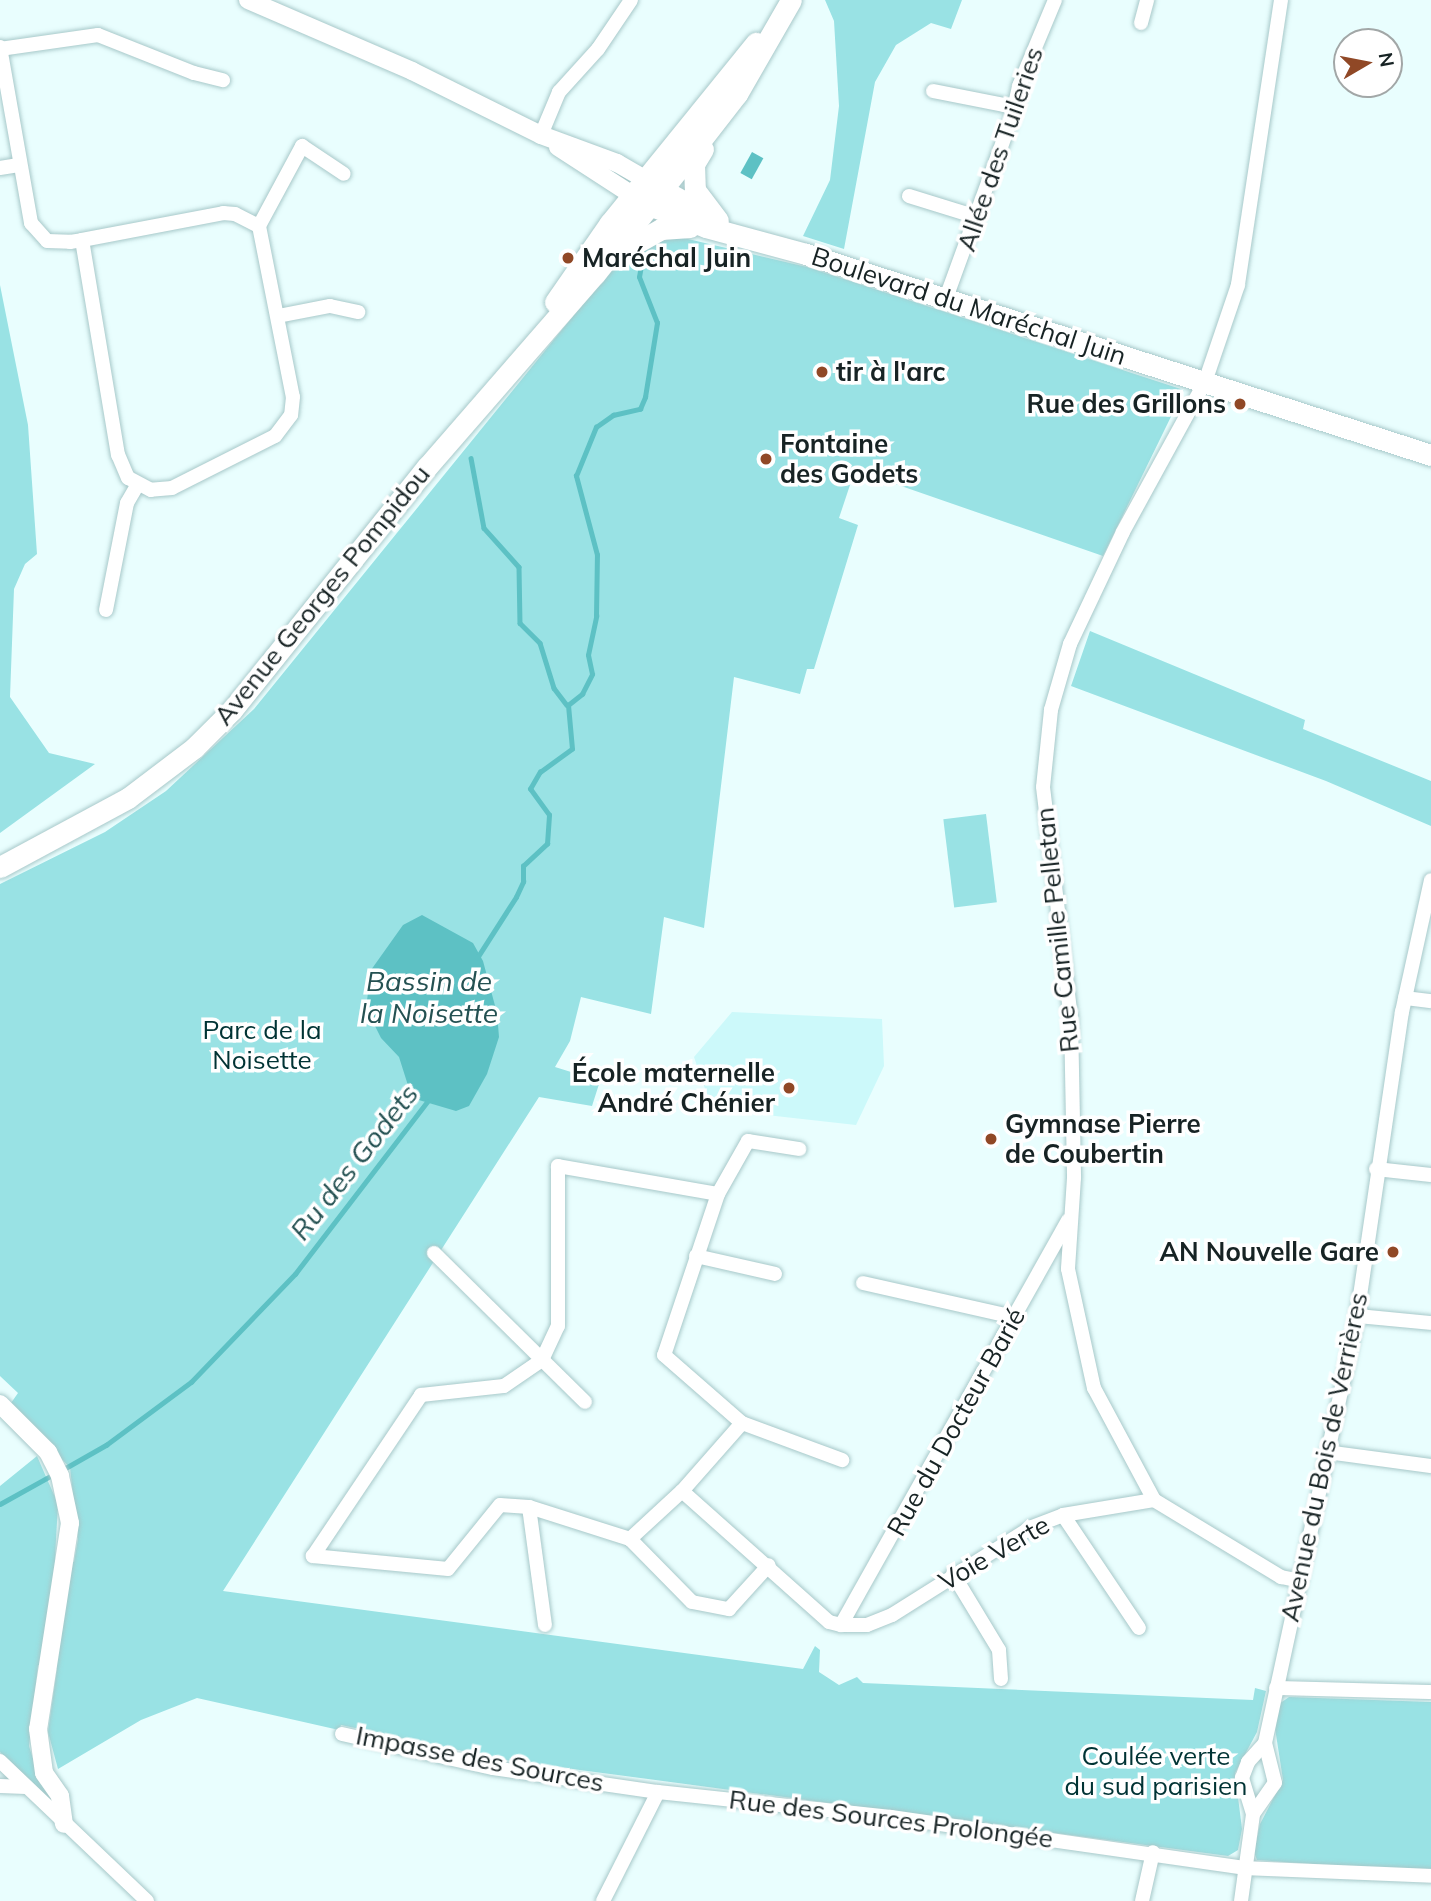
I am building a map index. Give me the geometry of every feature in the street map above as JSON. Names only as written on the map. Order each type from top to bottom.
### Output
[{"type":"main road","name":"Avenue Georges Pompidou","points":[[489,395],[595,274],[647,193],[737,94],[788,4]]},
{"type":"main road","name":"Avenue Georges Pompidou","points":[[0,867],[128,798],[194,748],[232,710],[489,395],[647,193],[788,4]]},
{"type":"main road","points":[[719,226],[699,199],[694,164],[737,94]]},
{"type":"main road","name":"Boulevard du Maréchal Juin","points":[[647,193],[719,226],[1431,455]]},
{"type":"main road","points":[[595,274],[646,234],[661,229],[719,226]]},
{"type":"street","name":"Boulevard du Maréchal Juin","points":[[247,0],[411,71],[541,135],[647,193]]},
{"type":"street","points":[[541,135],[559,92],[598,49],[631,0]]},
{"type":"street","name":"Allée des Tuileries","points":[[946,298],[1055,0]]},
{"type":"street","points":[[1141,23],[1147,0]]},
{"type":"street","points":[[1205,382],[1238,285],[1282,0]]},
{"type":"street","points":[[223,80],[194,74],[98,35],[0,48],[19,165],[36,233],[58,243],[223,214],[235,214],[259,226]]},
{"type":"street","points":[[933,90],[1014,107]]},
{"type":"street","points":[[82,240],[118,455],[128,478],[137,486],[172,488],[267,443],[285,425],[293,397],[259,226],[302,146],[344,174]]},
{"type":"street","points":[[0,168],[19,165]]},
{"type":"street","points":[[909,195],[977,217]]},
{"type":"street","points":[[278,316],[330,306],[358,312]]},
{"type":"street","name":"Rue Camille Pelletan","points":[[1154,1500],[1094,1388],[1068,1269],[1074,1178],[1070,1018],[1043,812],[1046,737],[1065,661],[1082,616],[1205,382]]},
{"type":"street","points":[[106,610],[127,503],[137,486]]},
{"type":"street","name":"Avenue du Bois de Verrières","points":[[1265,1743],[1297,1580],[1357,1316],[1376,1169],[1405,998],[1431,880]]},
{"type":"street","points":[[1405,998],[1431,1001]]},
{"type":"street","points":[[799,1149],[748,1141],[718,1194],[664,1355],[742,1423],[842,1460]]},
{"type":"street","points":[[718,1194],[558,1166],[558,1326],[542,1360],[504,1386],[421,1395],[313,1556],[447,1569],[500,1506],[529,1507],[630,1539],[692,1602],[729,1609],[769,1565]]},
{"type":"street","points":[[1376,1169],[1431,1175]]},
{"type":"street","name":"Rue du Docteur Barié","points":[[841,1625],[1070,1217]]},
{"type":"street","points":[[435,1253],[585,1402]]},
{"type":"street","points":[[696,1256],[775,1274]]},
{"type":"street","points":[[863,1283],[1014,1317]]},
{"type":"street","points":[[1357,1316],[1431,1322]]},
{"type":"street","points":[[0,1404],[48,1452],[63,1488],[70,1523],[41,1693],[38,1751],[44,1773],[60,1796],[64,1824]]},
{"type":"street","points":[[630,1539],[682,1491],[742,1423]]},
{"type":"street","points":[[1327,1452],[1431,1466]]},
{"type":"street","points":[[682,1491],[769,1565],[829,1622],[841,1625]]},
{"type":"street","points":[[1154,1500],[1281,1577],[1297,1580]]},
{"type":"street","name":"Voie Verte","points":[[841,1625],[867,1625],[892,1615],[953,1574],[1032,1527],[1063,1515],[1154,1500]]},
{"type":"street","points":[[529,1507],[545,1625]]},
{"type":"street","points":[[1063,1515],[1139,1628]]},
{"type":"street","points":[[953,1574],[999,1650],[1001,1679]]},
{"type":"street","points":[[1276,1688],[1431,1692]]},
{"type":"street","name":"Impasse des Sources","points":[[342,1734],[493,1768],[658,1793]]},
{"type":"street","points":[[1253,1814],[1242,1778],[1248,1762],[1265,1743]]},
{"type":"street","points":[[1241,1901],[1253,1814],[1275,1783],[1265,1743]]},
{"type":"street","points":[[0,1761],[64,1824]]},
{"type":"street","points":[[0,1786],[23,1784],[147,1901]]},
{"type":"street","points":[[603,1901],[658,1793]]},
{"type":"street","name":"Rue des Sources Prolongée","points":[[658,1793],[793,1804],[1153,1852],[1244,1868],[1431,1876]]},
{"type":"street","points":[[1142,1901],[1153,1852]]},
{"type":"shaded area","name":"École maternelle André Chénier","points":[[732,1012],[882,1019],[884,1066],[856,1125],[712,1109],[694,1057]]},
{"type":"green space","points":[[825,0],[962,0],[951,29],[931,23],[896,45],[875,82],[844,249],[803,236],[830,180],[839,106],[834,21]]},
{"type":"green space","name":"Parc de la Noisette","points":[[671,235],[807,267],[1184,390],[1103,556],[855,470],[839,518],[858,525],[814,669],[807,669],[800,694],[734,677],[704,928],[664,917],[651,1014],[581,997],[570,1041],[555,1067],[600,1081],[592,1106],[539,1097],[223,1591],[803,1669],[815,1646],[820,1650],[819,1672],[839,1685],[857,1677],[863,1683],[1253,1700],[1255,1688],[1266,1691],[1257,1732],[1235,1773],[1242,1829],[1238,1850],[1228,1856],[505,1760],[341,1725],[339,1730],[197,1698],[141,1720],[58,1769],[48,1732],[57,1669],[38,1665],[29,1746],[38,1775],[56,1800],[51,1805],[0,1752],[0,1486],[37,1456],[58,1504],[55,1558],[74,1562],[78,1539],[70,1468],[11,1403],[18,1393],[0,1376],[0,884],[105,832],[166,791],[254,709],[630,246]]},
{"type":"green space","points":[[0,285],[28,425],[37,554],[25,564],[14,589],[10,697],[49,753],[95,764],[0,833]]},
{"type":"green space","points":[[1090,631],[1305,720],[1303,729],[1431,781],[1431,826],[1326,781],[1071,686]]},
{"type":"green space","points":[[986,814],[997,902],[954,908],[943,819]]},
{"type":"green space","name":"Coulée verte du sud parisien","points":[[1289,1697],[1431,1702],[1431,1872],[1257,1860],[1254,1852],[1260,1824],[1283,1780],[1275,1728],[1279,1704]]},
{"type":"water","points":[[752,152],[763,158],[752,179],[740,173]]},
{"type":"water","name":"Bassin de la Noisette","points":[[422,915],[473,943],[483,961],[497,1013],[499,1037],[487,1074],[469,1106],[456,1111],[412,1098],[399,1057],[381,1038],[366,1008],[371,970],[403,925]]},
{"type":"waterway","name":"Ru des Godets","points":[[477,958],[516,897],[523,882],[523,866],[547,844],[549,815],[530,789],[540,772],[572,749],[568,705],[582,694],[592,674],[588,655],[596,616],[597,555],[576,476],[596,427],[613,415],[640,409],[645,397],[657,323],[639,277],[642,260]]},
{"type":"waterway","points":[[471,458],[484,528],[519,567],[520,623],[540,643],[554,688],[567,705]]},
{"type":"waterway","name":"Ru des Godets","points":[[62,1470],[106,1445],[191,1382],[295,1274],[427,1102]]},
{"type":"waterway","name":"Ru des Godets","points":[[0,1504],[54,1474]]},
{"type":"place","name":"Maréchal Juin","points":[[568,258]]},
{"type":"place","name":"tir à l'arc","points":[[822,372]]},
{"type":"place","name":"Rue des Grillons","points":[[1240,404]]},
{"type":"place","name":"Fontaine des Godets","points":[[766,459]]},
{"type":"place","name":"École maternelle André Chénier","points":[[789,1088]]},
{"type":"place","name":"Gymnase Pierre de Coubertin","points":[[991,1139]]},
{"type":"place","name":"AN Nouvelle Gare","points":[[1393,1252]]}]
